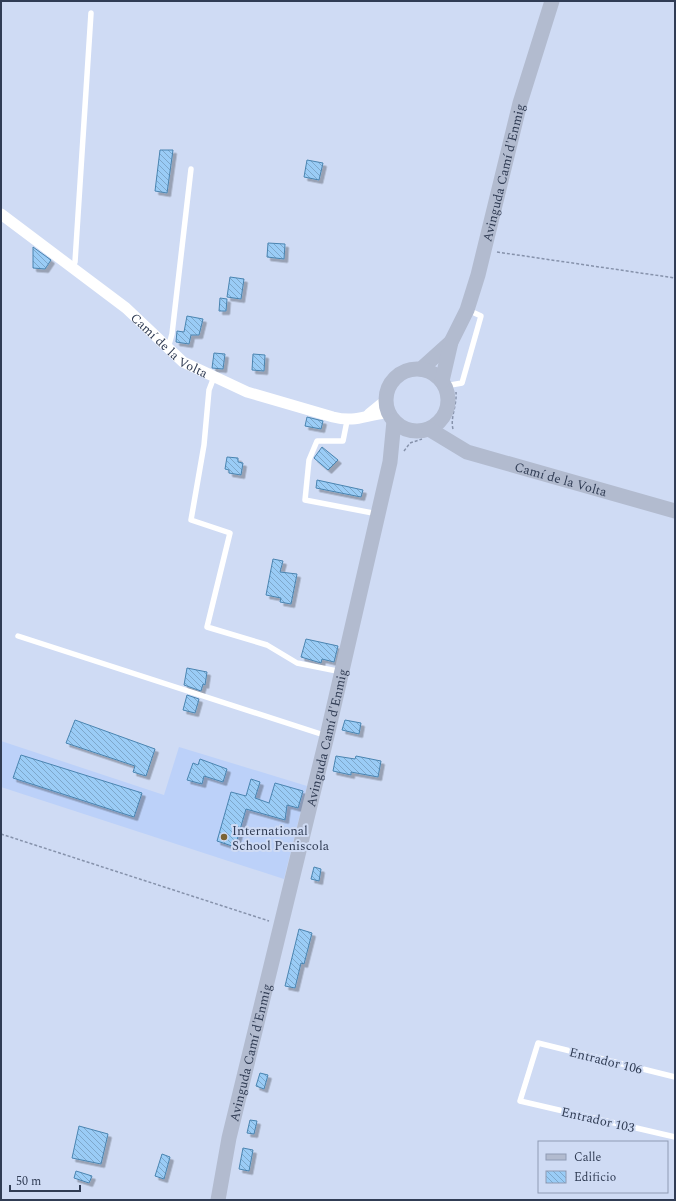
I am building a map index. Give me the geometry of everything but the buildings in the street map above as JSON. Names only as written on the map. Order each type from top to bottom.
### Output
[{"type":"street","name":"Avinguda Camí d'Enmig","points":[[422,369],[451,342],[467,310],[484,250],[520,103],[552,1]]},
{"type":"street","name":"Camí de la Volta","points":[[1,214],[126,308],[183,362],[247,392],[347,420],[389,412]]},
{"type":"street","name":"Avinguda Camí d'Enmig","points":[[447,384],[451,342]]},
{"type":"street","points":[[443,417],[422,433],[403,428],[389,412],[390,383],[404,372],[422,369],[433,373],[447,384],[448,402],[443,417],[449,441]]},
{"type":"street","name":"Avinguda Camí d'Enmig","points":[[389,412],[395,458]]},
{"type":"street","name":"Avinguda Camí d'Enmig","points":[[218,1200],[229,1138],[282,926],[378,514],[395,458],[402,442],[422,433]]},
{"type":"street","name":"Camí de la Volta","points":[[422,433],[449,441],[467,452],[675,511]]},
{"type":"lane","points":[[72,266],[75,262],[91,13]]},
{"type":"lane","points":[[168,348],[172,334],[191,169]]},
{"type":"lane","points":[[447,384],[462,383],[481,316],[467,310]]},
{"type":"lane","points":[[214,377],[209,390],[204,445],[191,520],[230,533],[207,627],[267,645],[297,663],[342,672]]},
{"type":"lane","points":[[347,420],[343,441],[317,441],[309,460],[305,500],[378,514]]},
{"type":"lane","points":[[18,636],[327,736]]},
{"type":"lane","name":"Entrador 106","points":[[520,1101],[538,1043],[675,1077]]},
{"type":"lane","name":"Entrador 103","points":[[520,1101],[675,1137]]},
{"type":"path","points":[[484,250],[675,278]]},
{"type":"path","points":[[447,384],[457,403],[452,424],[454,436],[449,441]]},
{"type":"path","points":[[395,458],[422,433]]},
{"type":"path","points":[[1,834],[282,926]]},
{"type":"shaded area","name":"International School Peniscola","points":[[1,741],[164,795],[179,747],[307,786],[284,879],[1,787]]},
{"type":"place","name":"International School Peniscola","points":[[224,837]]}]
